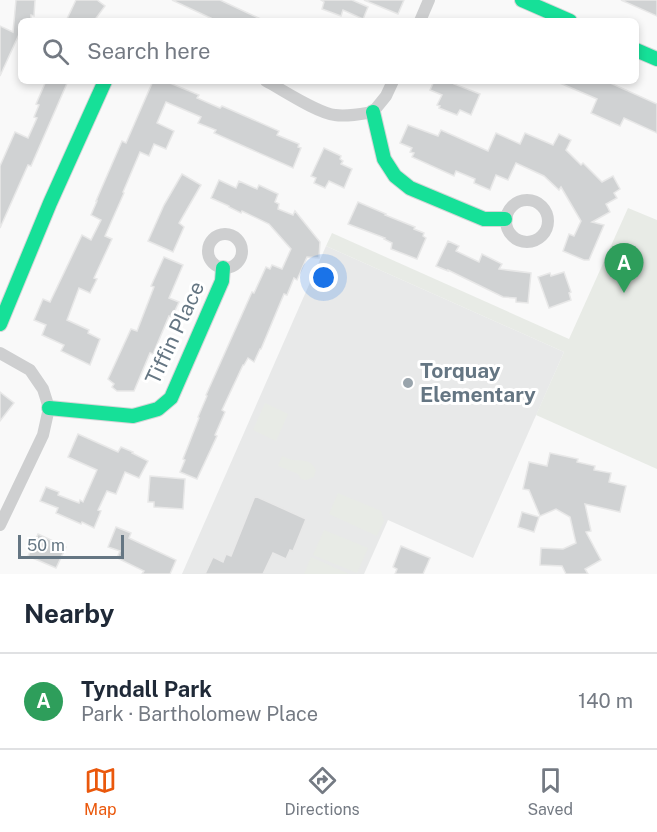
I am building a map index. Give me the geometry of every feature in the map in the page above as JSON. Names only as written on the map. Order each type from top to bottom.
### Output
[{"type":"street","points":[[421,18],[429,0]]},
{"type":"street","points":[[522,0],[563,18]]},
{"type":"street","points":[[639,51],[657,59]]},
{"type":"street","points":[[0,324],[50,203],[104,84]]},
{"type":"street","points":[[272,84],[334,115],[373,112],[386,96],[392,84]]},
{"type":"street","points":[[373,112],[384,159],[395,176],[410,188],[484,219],[505,219]]},
{"type":"street","name":"Tiffin Place","points":[[49,408],[133,416],[158,409],[171,398],[222,281],[223,268]]},
{"type":"street","points":[[0,353],[30,370],[43,389],[49,408],[44,435],[0,525]]},
{"type":"shaded area","points":[[628,208],[657,220],[657,469],[536,415],[564,352],[326,246],[332,233],[569,339]]},
{"type":"shaded area","name":"Torquay Elementary","points":[[326,246],[564,352],[473,558],[388,520],[364,574],[182,574]]},
{"type":"shaded area","points":[[265,403],[288,414],[276,441],[253,430]]},
{"type":"shaded area","points":[[282,456],[309,462],[316,470],[314,477],[301,479],[298,474],[278,466]]},
{"type":"shaded area","points":[[338,493],[381,511],[384,521],[377,536],[329,514]]},
{"type":"shaded area","points":[[324,530],[368,548],[357,573],[313,555]]},
{"type":"shaded area","points":[[311,557],[349,574],[304,574]]},
{"type":"building","points":[[16,0],[35,0],[34,16],[18,18],[18,37],[0,76],[0,26],[13,32]]},
{"type":"building","points":[[76,0],[97,0],[105,6],[96,18],[67,18]]},
{"type":"building","points":[[172,0],[220,0],[259,18],[211,18]]},
{"type":"building","points":[[321,0],[352,0],[368,7],[363,18],[343,10],[341,16],[322,9],[324,2]]},
{"type":"building","points":[[364,0],[404,0],[398,14]]},
{"type":"building","points":[[621,0],[657,0],[657,16]]},
{"type":"building","points":[[45,84],[67,84],[31,166],[28,165],[0,228],[0,166],[15,132],[28,138],[37,118],[34,117],[39,105],[36,104]]},
{"type":"building","points":[[152,84],[172,84],[199,95],[197,98],[220,108],[222,106],[279,131],[277,135],[299,144],[298,147],[301,148],[293,168],[214,133],[216,130],[198,123],[201,117],[166,102],[157,123],[174,131],[166,149],[154,144],[149,156],[140,152],[105,236],[112,239],[94,278],[97,279],[90,293],[79,288],[67,320],[89,330],[88,333],[100,339],[90,365],[61,351],[64,345],[42,335],[46,325],[34,320],[43,299],[50,302],[82,235],[91,240],[101,220],[91,215],[96,201],[122,141],[126,143]]},
{"type":"building","points":[[433,84],[454,84],[480,94],[471,115],[460,110],[457,115],[439,108],[440,106],[437,105],[442,95],[430,90]]},
{"type":"building","points":[[562,84],[613,84],[657,104],[657,133],[624,118],[620,126],[591,113],[597,99]]},
{"type":"building","points":[[408,125],[438,136],[441,130],[488,151],[496,133],[520,144],[525,133],[553,145],[559,134],[571,140],[566,150],[581,165],[583,163],[602,182],[613,176],[620,189],[614,193],[617,198],[606,204],[610,212],[592,222],[604,225],[589,260],[563,251],[569,234],[574,236],[581,221],[561,187],[559,190],[544,176],[516,163],[508,180],[496,175],[490,190],[474,183],[475,179],[456,171],[454,176],[412,157],[414,153],[410,152],[412,148],[400,143]]},
{"type":"building","points":[[324,148],[341,156],[340,159],[343,161],[341,164],[352,169],[344,188],[329,181],[325,188],[314,183],[316,178],[311,176]]},
{"type":"building","points":[[182,174],[201,185],[179,223],[184,227],[173,252],[148,241],[164,205]]},
{"type":"building","points":[[219,180],[236,188],[239,181],[257,189],[259,185],[278,194],[275,202],[279,204],[278,209],[293,215],[295,211],[320,242],[319,258],[307,257],[297,280],[294,278],[287,295],[284,294],[254,362],[248,358],[243,365],[222,410],[225,412],[215,435],[217,436],[197,479],[180,472],[206,395],[252,292],[254,293],[266,267],[270,269],[272,265],[282,269],[291,249],[269,224],[211,198]]},
{"type":"building","points":[[358,202],[424,233],[423,236],[426,238],[417,259],[391,249],[392,243],[385,238],[348,224]]},
{"type":"building","points":[[448,241],[459,246],[456,251],[479,262],[482,254],[502,264],[499,269],[531,273],[528,303],[516,302],[516,298],[503,297],[436,266]]},
{"type":"building","points":[[164,257],[183,265],[169,298],[179,302],[172,317],[169,316],[153,354],[150,353],[134,391],[117,391],[108,379],[131,329],[137,331],[154,287],[151,286]]},
{"type":"building","points":[[564,272],[571,292],[569,293],[571,300],[549,308],[538,277]]},
{"type":"building","points":[[0,392],[14,403],[0,421]]},
{"type":"building","points":[[78,434],[118,452],[121,447],[148,461],[139,478],[125,472],[116,494],[107,491],[98,510],[101,511],[94,528],[56,513],[58,508],[40,501],[46,487],[59,492],[58,495],[79,503],[80,500],[83,502],[97,470],[68,457]]},
{"type":"building","points":[[550,453],[578,459],[577,462],[595,466],[594,470],[611,473],[609,482],[626,486],[620,512],[585,504],[591,531],[586,532],[601,560],[585,569],[588,574],[566,574],[562,566],[540,565],[541,548],[563,549],[576,543],[570,517],[556,509],[540,516],[529,490],[523,489],[529,462],[547,466]]},
{"type":"building","points":[[150,476],[185,479],[183,509],[154,507],[154,502],[148,502]]},
{"type":"building","points":[[255,496],[306,519],[293,551],[290,550],[286,559],[273,553],[263,574],[205,574],[213,557],[223,562],[226,554],[231,556]]},
{"type":"building","points":[[522,512],[539,517],[534,532],[518,527]]},
{"type":"building","points":[[116,527],[131,533],[129,538],[176,560],[170,574],[142,574],[144,571],[117,558],[120,551],[108,547]]},
{"type":"building","points":[[38,534],[66,547],[56,568],[28,556]]},
{"type":"building","points":[[401,546],[430,558],[423,574],[395,574],[397,569],[393,567]]},
{"type":"traffic: fast","points":[[522,0],[563,18]]},
{"type":"traffic: fast","points":[[639,51],[657,59]]},
{"type":"traffic: fast","points":[[0,324],[50,203],[104,84]]},
{"type":"traffic: fast","points":[[373,112],[384,159],[395,176],[410,188],[484,219],[505,219]]},
{"type":"traffic: fast","points":[[49,408],[133,416],[158,409],[171,398],[222,281],[223,268]]},
{"type":"place","name":"Tyndall Park","points":[[624,293]]},
{"type":"place","name":"Torquay Elementary","points":[[408,383]]}]
